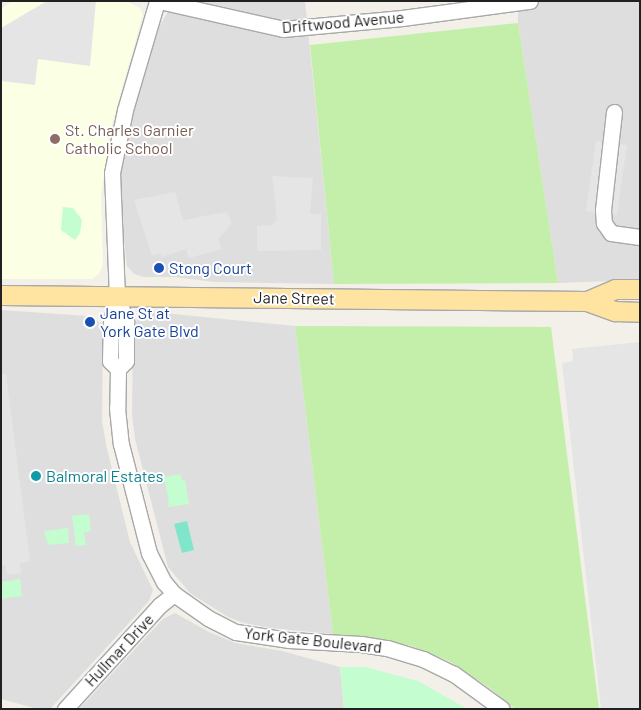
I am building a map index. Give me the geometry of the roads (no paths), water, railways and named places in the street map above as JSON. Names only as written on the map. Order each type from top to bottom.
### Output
[{"type":"main road","name":"Jane Street","points":[[587,302],[615,289],[640,289]]},
{"type":"main road","name":"Jane Street","points":[[1,295],[587,302],[615,312],[640,312]]},
{"type":"street","name":"Driftwood Avenue","points":[[158,1],[266,26],[299,28],[530,1]]},
{"type":"street","points":[[117,297],[112,173],[125,110],[158,1]]},
{"type":"street","points":[[614,112],[603,210],[604,224],[611,233],[640,237]]},
{"type":"street","name":"York Gate Boulevard","points":[[117,297],[126,321],[126,361],[118,369],[119,426],[127,469],[149,553],[164,582],[174,594],[208,618],[242,634],[289,640],[361,644],[387,648],[423,659],[454,674],[502,709]]},
{"type":"street","name":"Hullmar Drive","points":[[65,709],[160,605],[174,594]]},
{"type":"place","name":"St. Charles Garnier Catholic School","points":[[55,139]]},
{"type":"place","name":"Stong Court","points":[[159,268]]},
{"type":"place","name":"Jane St at York Gate Blvd","points":[[90,322]]},
{"type":"place","name":"Balmoral Estates","points":[[36,476]]}]
